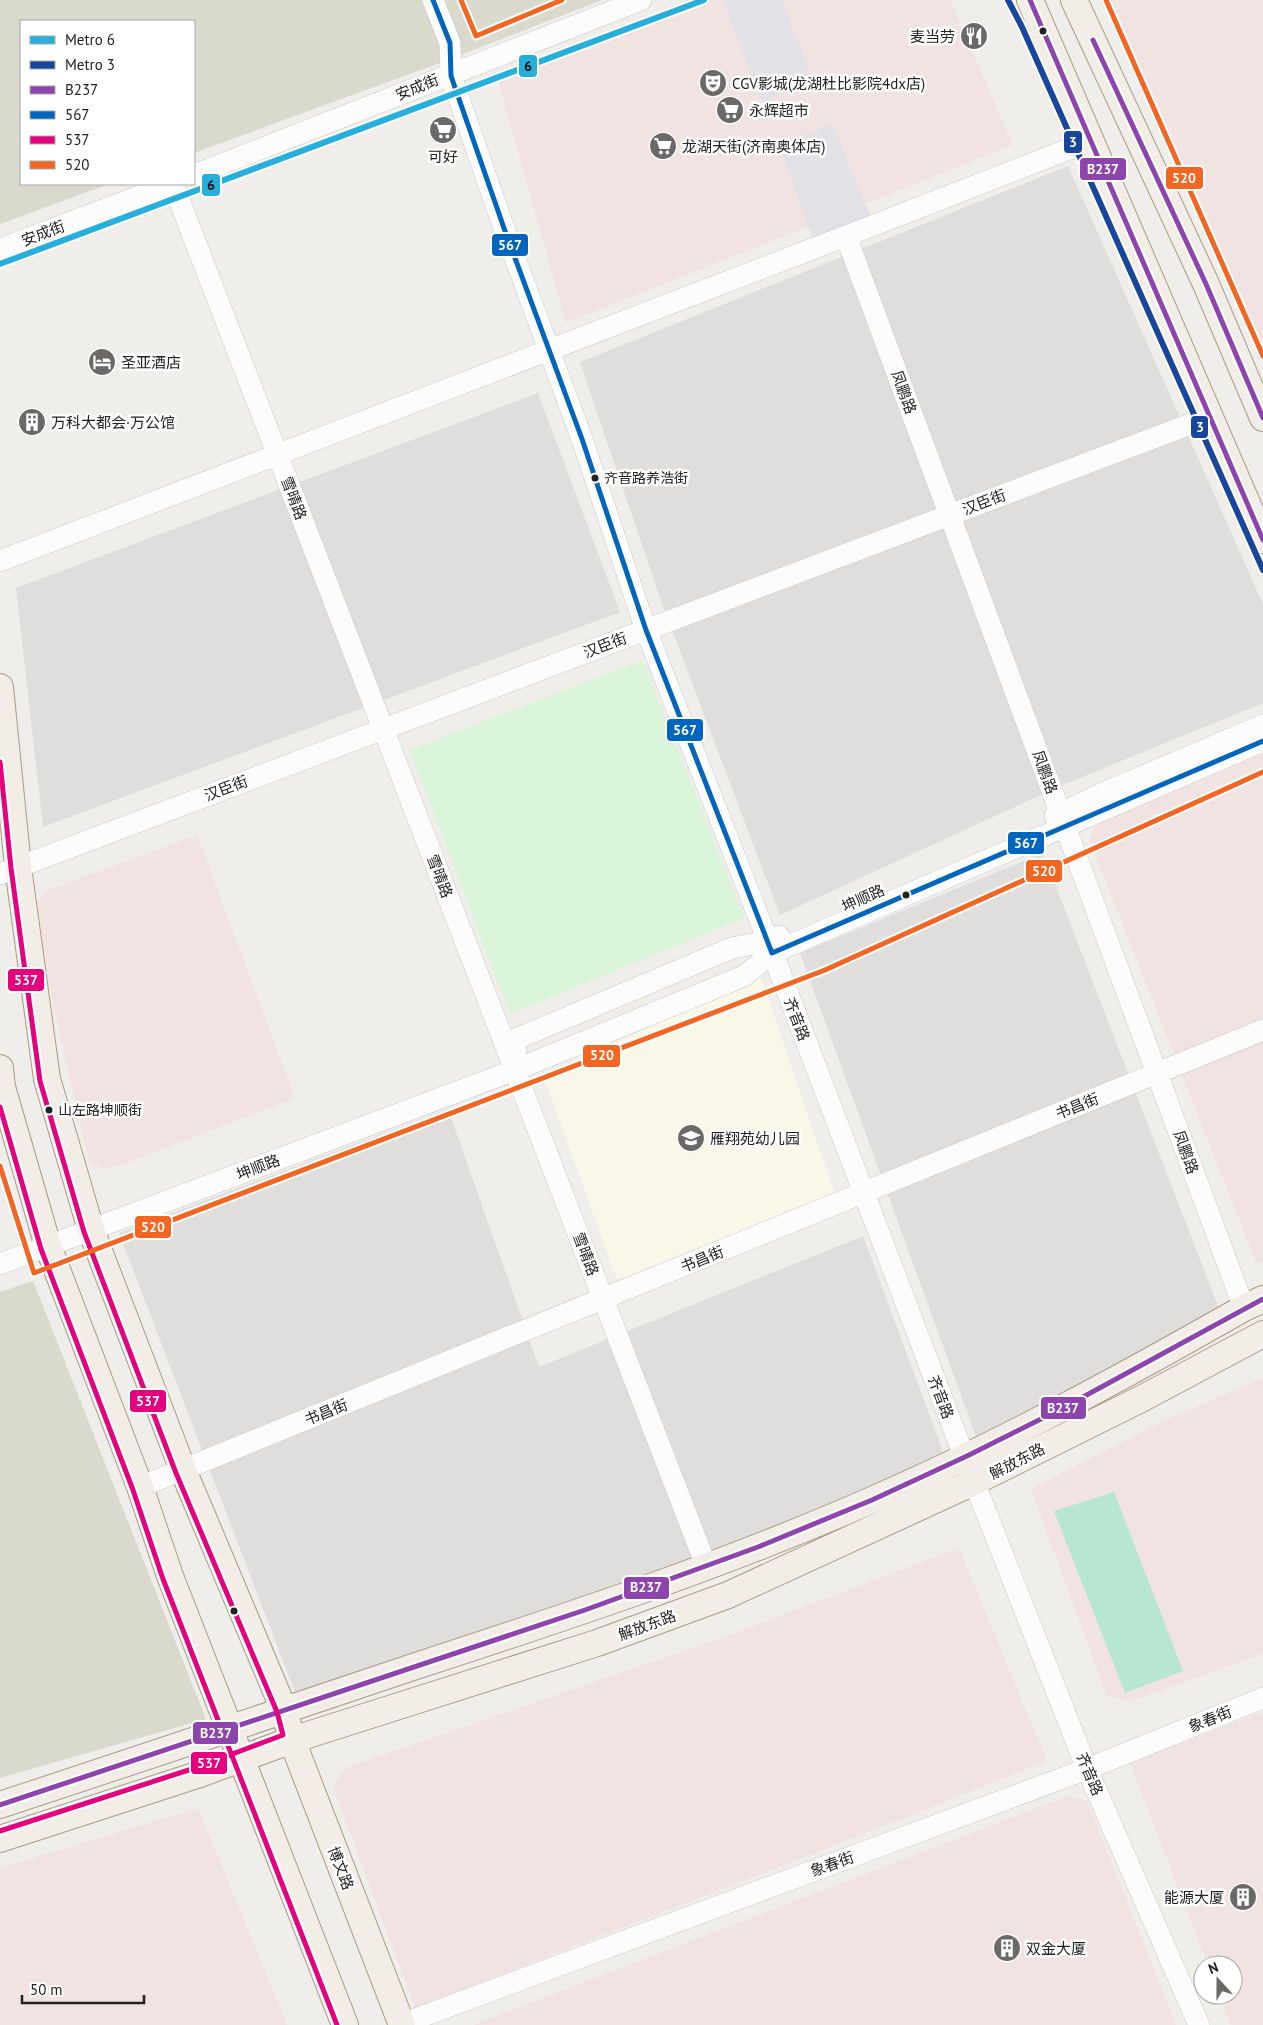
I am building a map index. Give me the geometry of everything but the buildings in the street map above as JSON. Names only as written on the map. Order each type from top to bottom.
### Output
[{"type":"main road","points":[[1030,0],[1263,540]]},
{"type":"main road","points":[[1074,0],[1206,284],[1263,418]]},
{"type":"main road","name":"博文路","points":[[0,687],[9,870],[47,1079],[91,1230],[183,1470],[284,1710],[292,1740],[401,2025]]},
{"type":"main road","points":[[0,1068],[2,1087],[48,1246],[140,1488],[170,1576],[345,2025]]},
{"type":"main road","name":"解放东路","points":[[0,1804],[587,1610],[707,1568],[873,1500],[964,1456],[1126,1375],[1253,1304]]},
{"type":"main road","name":"解放东路","points":[[0,1839],[242,1759],[292,1740],[597,1643],[728,1595],[974,1482],[1144,1398],[1263,1334]]},
{"type":"street","name":"齐音路","points":[[433,0],[450,43],[451,73],[505,231],[551,350],[646,630],[770,947],[974,1482],[1087,1769],[1199,2025]]},
{"type":"street","name":"安成街","points":[[195,175],[641,0]]},
{"type":"street","points":[[0,561],[1090,141]]},
{"type":"street","name":"安成街","points":[[0,249],[169,185]]},
{"type":"street","name":"雪晴路","points":[[172,185],[707,1568]]},
{"type":"street","name":"凤鹏路","points":[[846,236],[1157,1074],[1253,1304]]},
{"type":"street","name":"汉臣街","points":[[9,870],[1209,417]]},
{"type":"street","name":"坤顺路","points":[[1063,820],[1101,794],[1263,725]]},
{"type":"street","name":"坤顺路","points":[[515,1070],[516,1039],[732,948],[770,947],[1063,820],[1263,741]]},
{"type":"street","name":"坤顺路","points":[[0,1264],[515,1070],[744,976],[770,947]]},
{"type":"street","name":"书昌街","points":[[140,1488],[1263,1030]]},
{"type":"street","name":"象春街","points":[[401,2025],[1087,1769],[1263,1698]]},
{"type":"shaded area","points":[[0,0],[602,0],[437,64],[195,153],[195,20],[20,20],[20,185],[106,185],[0,224]]},
{"type":"shaded area","name":"龙湖天街(济南奥体店)","points":[[701,0],[950,0],[1013,145],[566,323],[498,80]]},
{"type":"shaded area","points":[[723,0],[782,0],[813,80],[762,102]]},
{"type":"shaded area","points":[[1108,0],[1263,0],[1263,357]]},
{"type":"shaded area","points":[[832,123],[874,225],[816,247],[780,147]]},
{"type":"shaded area","points":[[1068,166],[1263,604],[1263,703],[1065,784],[780,915],[661,601],[580,362]]},
{"type":"shaded area","points":[[538,393],[620,612],[43,827],[16,588]]},
{"type":"shaded area","points":[[1263,754],[1263,1263],[1256,1262],[1089,839],[1097,824]]},
{"type":"shaded area","points":[[197,835],[295,1098],[124,1164],[106,1169],[89,1164],[32,909],[48,890]]},
{"type":"shaded area","points":[[1043,853],[1223,1319],[977,1439],[800,953]]},
{"type":"shaded area","name":"雁翔苑幼儿园","points":[[761,977],[837,1200],[617,1280],[543,1075]]},
{"type":"shaded area","points":[[448,1109],[539,1367],[863,1236],[948,1465],[623,1604],[298,1700],[119,1233]]},
{"type":"shaded area","points":[[33,1281],[206,1719],[0,1778],[0,1292]]},
{"type":"shaded area","points":[[1263,1378],[1263,1654],[1129,1702],[1107,1696],[1031,1489],[1161,1422]]},
{"type":"shaded area","points":[[959,1548],[1047,1761],[415,2008],[333,1786],[345,1768],[721,1638]]},
{"type":"shaded area","points":[[1263,1712],[1263,2025],[1231,2025],[1223,2005],[1243,2005],[1243,1955],[1204,1955],[1130,1763]]},
{"type":"shaded area","points":[[1068,1796],[1087,1801],[1176,2025],[473,2025]]},
{"type":"shaded area","points":[[198,1808],[287,2025],[0,2025],[0,1868]]},
{"type":"green space","points":[[643,660],[744,918],[510,1014],[410,750]]},
{"type":"green space","points":[[1114,1492],[1183,1671],[1125,1693],[1054,1511]]},
{"type":"metro line","name":"6","points":[[0,264],[704,0]]},
{"type":"metro line","name":"3","points":[[1008,0],[1022,27],[1263,570]]},
{"type":"transit line","name":"567","points":[[433,0],[450,43],[451,76],[505,231],[582,439],[646,630],[772,953],[1263,741]]},
{"type":"transit line","name":"520","points":[[461,0],[476,36],[562,0]]},
{"type":"transit line","name":"B237","points":[[1030,0],[1263,540]]},
{"type":"transit line","name":"520","points":[[1106,0],[1263,356]]},
{"type":"transit line","name":"B237","points":[[1093,40],[1206,284],[1263,418]]},
{"type":"transit line","name":"537","points":[[0,762],[11,868],[40,1081],[84,1232],[176,1473],[277,1712],[283,1735],[195,1768],[0,1831]]},
{"type":"transit line","name":"520","points":[[0,1166],[34,1273],[825,970],[1263,772]]},
{"type":"transit line","name":"537","points":[[0,1107],[41,1249],[133,1490],[163,1579],[337,2025]]},
{"type":"transit line","name":"B237","points":[[0,1805],[585,1610],[758,1547],[872,1500],[967,1456],[1061,1409],[1263,1299]]},
{"type":"place","name":"麦当劳","points":[[974,36]]},
{"type":"place","name":"CGV影城(龙湖杜比影院4dx店)","points":[[713,83]]},
{"type":"place","name":"永辉超市","points":[[730,110]]},
{"type":"place","name":"可好","points":[[443,130]]},
{"type":"place","name":"龙湖天街(济南奥体店)","points":[[663,146]]},
{"type":"place","name":"圣亚酒店","points":[[102,362]]},
{"type":"place","name":"万科大都会·万公馆","points":[[32,422]]},
{"type":"place","name":"齐音路养浩街","points":[[595,478]]},
{"type":"place","name":"山左路坤顺街","points":[[49,1110]]},
{"type":"place","name":"雁翔苑幼儿园","points":[[691,1138]]},
{"type":"place","name":"能源大厦","points":[[1243,1897]]},
{"type":"place","name":"双金大厦","points":[[1007,1948]]}]
